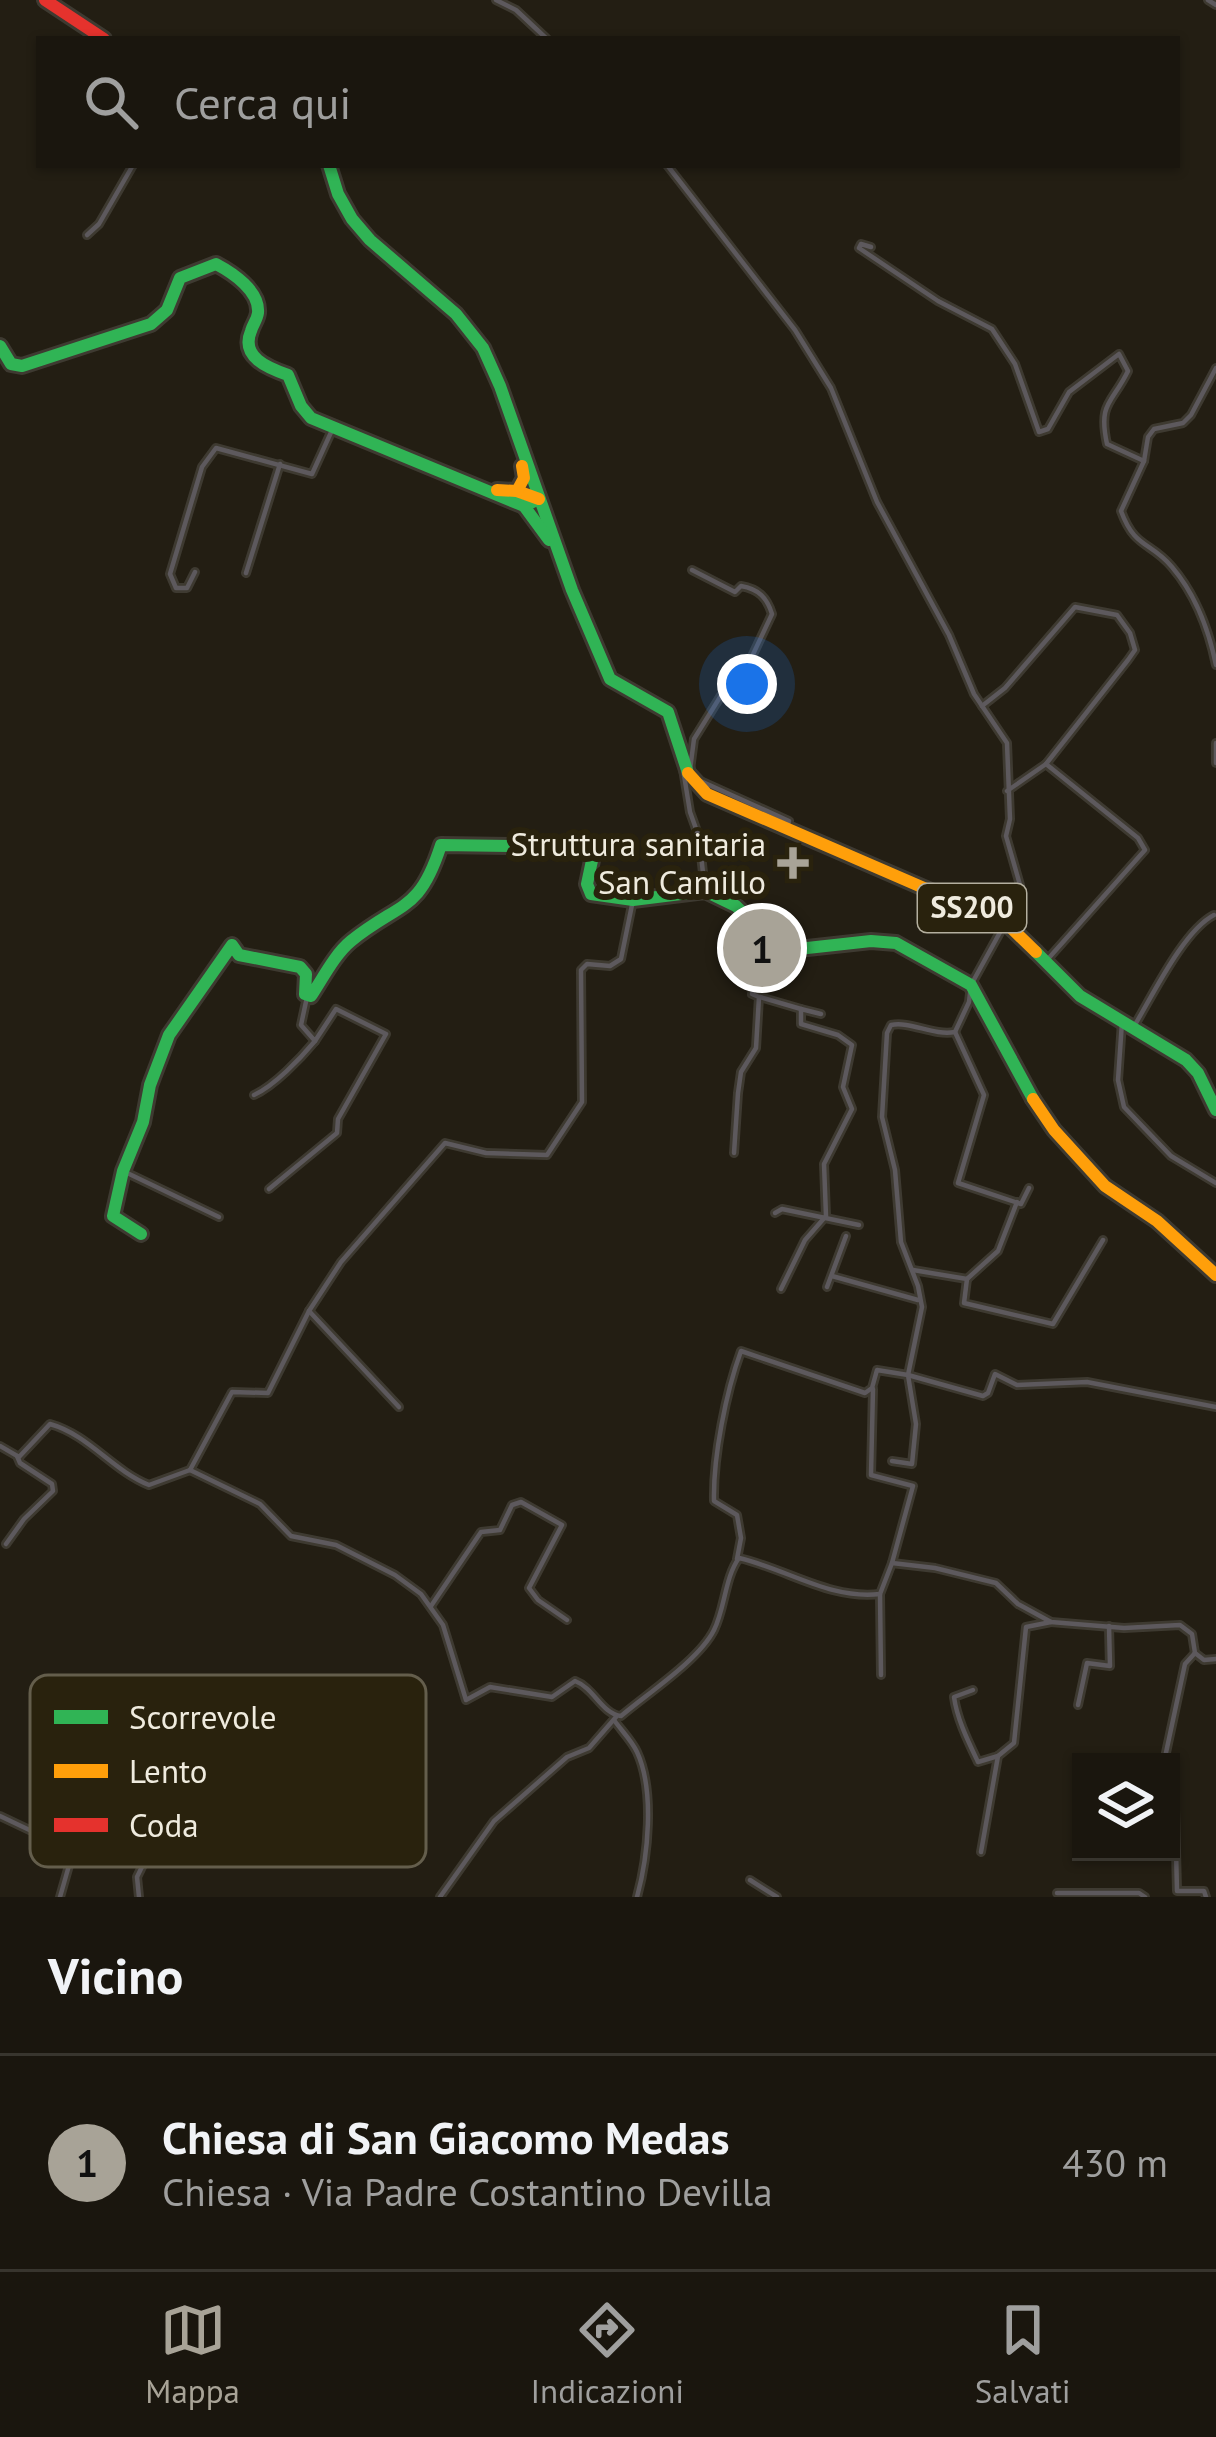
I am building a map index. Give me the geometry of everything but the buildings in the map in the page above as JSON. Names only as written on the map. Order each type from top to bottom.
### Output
[{"type":"street","points":[[45,0],[99,36]]},
{"type":"street","points":[[496,0],[516,10],[544,36]]},
{"type":"street","points":[[1208,0],[1216,5]]},
{"type":"street","points":[[86,235],[99,224],[131,168]]},
{"type":"street","points":[[329,168],[336,197],[375,248],[448,305],[474,333],[491,364],[563,566],[610,680],[661,705],[675,721],[676,752],[699,837],[705,891]]},
{"type":"street","points":[[669,168],[795,330],[831,388],[873,494],[982,706],[1007,742],[1010,819],[1006,836],[1021,884],[1009,920],[971,985],[955,1032],[984,1095],[958,1183],[1017,1202],[1023,1202],[1029,1188]]},
{"type":"street","points":[[871,247],[860,246],[938,301],[992,329],[1029,397],[1039,431],[1048,429],[1069,392],[1119,354],[1128,371],[1103,411],[1107,444],[1144,461]]},
{"type":"street","points":[[0,346],[10,364],[22,366],[151,324],[167,310],[180,278],[216,264],[240,280],[258,308],[248,340],[250,352],[265,367],[288,375],[305,412],[333,428],[524,506],[563,566]]},
{"type":"street","points":[[1216,368],[1191,416],[1183,423],[1154,429],[1148,437],[1144,461],[1123,502],[1126,526],[1135,541],[1170,565],[1187,590],[1203,621],[1216,665]]},
{"type":"street","points":[[195,572],[187,588],[171,584],[170,574],[206,460],[222,447],[316,472],[333,428]]},
{"type":"street","points":[[516,438],[524,478],[518,491]]},
{"type":"street","points":[[246,573],[280,464]]},
{"type":"street","points":[[490,490],[518,491],[539,499]]},
{"type":"street","points":[[524,506],[539,499]]},
{"type":"street","points":[[692,571],[735,592],[741,586],[751,588],[767,599],[772,614],[748,665],[735,673],[694,739],[689,769],[695,779],[789,821],[787,828]]},
{"type":"street","points":[[982,706],[1005,688],[1075,607],[1117,615],[1130,633],[1135,650],[1046,764],[1007,791]]},
{"type":"street","points":[[1216,742],[1216,763]]},
{"type":"street","points":[[1046,764],[1138,838],[1144,850],[1046,960]]},
{"type":"street","name":"SS200","points":[[683,769],[707,794],[1009,920],[1080,996],[1186,1060],[1198,1073],[1216,1110]]},
{"type":"street","points":[[307,997],[347,944],[419,896],[441,845],[590,848],[594,855],[587,884],[591,895],[633,901],[705,891],[736,906],[775,944],[803,951],[871,941],[896,943],[971,985],[1018,1077],[1050,1126],[1105,1186],[1157,1221],[1216,1275]]},
{"type":"street","points":[[16,1456],[50,1424],[76,1434],[131,1478],[148,1485],[190,1470],[232,1392],[268,1393],[309,1311],[341,1262],[445,1143],[486,1153],[547,1155],[582,1102],[581,970],[587,964],[610,966],[621,959],[633,901]]},
{"type":"street","points":[[1214,915],[1189,938],[1128,1025],[1118,1080],[1124,1107],[1171,1156],[1216,1183]]},
{"type":"street","points":[[775,944],[763,959],[752,994],[821,1014]]},
{"type":"street","points":[[141,1234],[112,1216],[150,1085],[169,1036],[232,945],[239,956],[300,967],[306,974],[307,997],[301,1025],[315,1041]]},
{"type":"street","points":[[734,1153],[741,1072],[756,1048],[759,997]]},
{"type":"street","points":[[254,1095],[292,1070],[336,1009],[386,1034],[338,1119],[337,1133],[269,1189]]},
{"type":"street","points":[[781,1289],[805,1240],[824,1219],[828,1202],[824,1164],[852,1109],[843,1092],[852,1045],[800,1024],[801,1009]]},
{"type":"street","points":[[892,1461],[912,1464],[916,1424],[908,1375],[920,1300],[901,1241],[895,1171],[882,1117],[887,1033],[898,1023],[955,1032]]},
{"type":"street","points":[[123,1172],[219,1217]]},
{"type":"street","points":[[1017,1202],[998,1251],[968,1279],[964,1303],[1053,1324],[1103,1240]]},
{"type":"street","points":[[775,1213],[782,1209],[859,1225]]},
{"type":"street","points":[[826,1287],[846,1236]]},
{"type":"street","points":[[913,1270],[968,1279]]},
{"type":"street","points":[[832,1276],[920,1300]]},
{"type":"street","points":[[309,1311],[399,1407]]},
{"type":"street","points":[[440,1897],[494,1821],[567,1757],[589,1748],[615,1719],[707,1643],[723,1610],[741,1538],[737,1515],[714,1501],[713,1467],[724,1430],[729,1383],[741,1351],[865,1393],[872,1388]]},
{"type":"street","points":[[881,1675],[880,1594],[913,1486],[871,1475],[872,1388],[877,1370],[983,1396],[995,1373],[1017,1385],[1087,1382],[1216,1407]]},
{"type":"street","points":[[0,1446],[52,1484],[53,1491],[6,1544]]},
{"type":"street","points":[[190,1470],[260,1504],[290,1536],[336,1545],[395,1575],[431,1606],[449,1642],[466,1700],[490,1688],[552,1697],[575,1681],[589,1688],[638,1753],[648,1849],[637,1897]]},
{"type":"street","points":[[431,1606],[481,1532],[500,1530],[512,1505],[521,1502],[562,1526],[529,1588],[567,1620]]},
{"type":"street","points":[[737,1559],[770,1567],[815,1587],[880,1594]]},
{"type":"street","points":[[892,1563],[996,1583],[1018,1604],[1052,1622]]},
{"type":"street","points":[[973,1690],[954,1697],[978,1762],[998,1756],[1014,1743],[1026,1627],[1052,1622],[1180,1625],[1192,1634],[1195,1654],[1204,1660],[1216,1659]]},
{"type":"street","points":[[1078,1706],[1087,1664],[1110,1666],[1109,1626]]},
{"type":"street","points":[[1166,1753],[1185,1664],[1195,1654]]},
{"type":"street","points":[[981,1852],[998,1756]]},
{"type":"street","points":[[0,1816],[30,1830]]},
{"type":"street","points":[[1176,1861],[1177,1891],[1204,1891],[1206,1897]]},
{"type":"street","points":[[60,1897],[69,1867]]},
{"type":"street","points":[[139,1897],[137,1877],[142,1867]]},
{"type":"street","points":[[749,1880],[777,1897]]},
{"type":"street","points":[[1058,1893],[1139,1893],[1145,1897]]},
{"type":"traffic: fast","points":[[330,168],[352,219],[456,314],[483,348],[610,679],[668,712],[688,773]]},
{"type":"traffic: fast","points":[[0,346],[11,364],[22,366],[151,324],[167,310],[180,278],[216,264],[255,297],[258,313],[249,340],[253,355],[288,375],[311,418],[524,506],[539,499]]},
{"type":"traffic: fast","points":[[524,506],[549,540]]},
{"type":"traffic: fast","points":[[141,1234],[113,1216],[150,1085],[169,1035],[232,945],[239,955],[300,967],[306,974],[305,994],[311,996],[345,946],[416,895],[441,845],[590,847],[594,851],[587,884],[591,894],[633,900],[705,891],[736,906],[775,944],[789,950],[871,941],[896,943],[971,985],[1033,1099]]},
{"type":"traffic: fast","points":[[1036,952],[1080,996],[1186,1060],[1198,1073],[1216,1110]]},
{"type":"traffic: slow","points":[[517,491],[524,478],[522,466]]},
{"type":"traffic: slow","points":[[497,490],[539,499]]},
{"type":"traffic: slow","points":[[688,773],[707,794],[1007,924],[1036,952]]},
{"type":"traffic: slow","points":[[1033,1099],[1105,1186],[1157,1221],[1216,1275]]},
{"type":"traffic: jam","points":[[45,0],[99,36]]},
{"type":"place","name":"Struttura sanitaria San Camillo","points":[[793,863]]},
{"type":"place","name":"Chiesa di San Giacomo Medas","points":[[762,948]]}]
